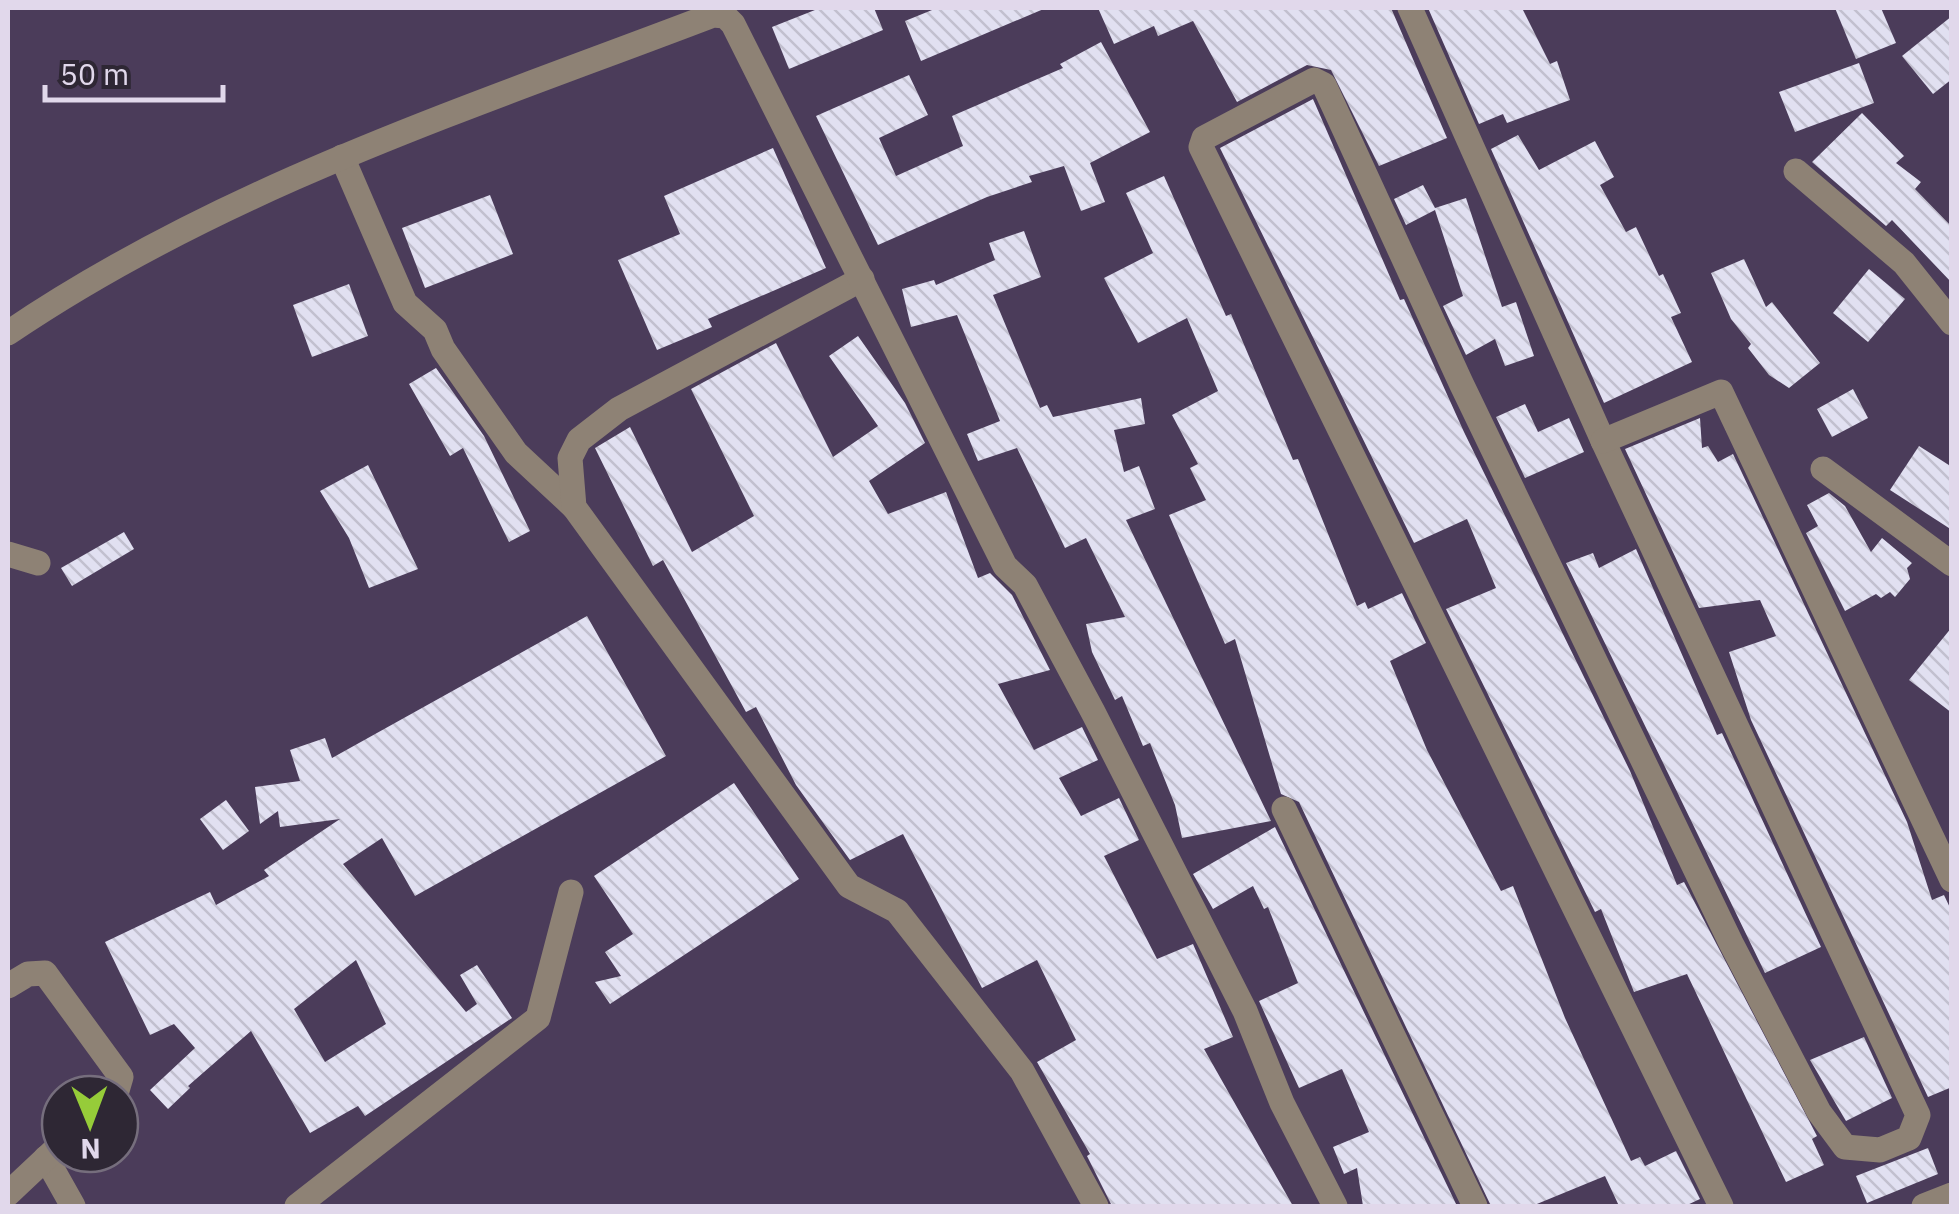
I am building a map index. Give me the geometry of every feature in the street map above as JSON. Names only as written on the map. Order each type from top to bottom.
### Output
[{"type":"street","points":[[1410,8],[1603,441],[1918,1115],[1910,1138],[1880,1150],[1845,1147],[1818,1112],[1731,944],[1486,436],[1324,85],[1314,80],[1204,138],[1201,147],[1722,1206]]},
{"type":"street","points":[[8,333],[180,229],[342,157],[713,15],[725,16],[733,24],[1005,566],[1025,585],[1218,956],[1282,1103],[1335,1206]]},
{"type":"street","points":[[342,157],[404,303],[436,330],[443,349],[516,453],[574,508],[849,886],[897,911],[1022,1071],[1096,1206]]},
{"type":"street","points":[[1796,170],[1904,263],[1952,323]]},
{"type":"street","points":[[574,508],[570,458],[579,440],[619,409],[862,280]]},
{"type":"street","points":[[1603,441],[1721,392],[1952,880]]},
{"type":"street","points":[[1823,469],[1952,564]]},
{"type":"street","points":[[8,554],[38,563]]},
{"type":"street","points":[[1284,809],[1475,1206]]},
{"type":"street","points":[[297,1206],[520,1036],[538,1018],[571,892]]},
{"type":"street","points":[[8,986],[28,974],[45,973],[119,1074]]},
{"type":"street","points":[[8,1194],[40,1164]]},
{"type":"street","points":[[61,1174],[73,1206]]},
{"type":"street","points":[[1924,1206],[1952,1195]]},
{"type":"building","points":[[820,8],[874,8],[883,30],[789,69],[772,27]]},
{"type":"building","points":[[937,8],[1046,8],[921,61],[905,21]]},
{"type":"building","points":[[1098,8],[1391,8],[1447,138],[1379,166],[1331,70],[1307,65],[1237,102],[1193,21],[1158,36],[1154,26],[1114,44]]},
{"type":"building","points":[[1428,8],[1522,8],[1550,64],[1557,61],[1570,100],[1507,123],[1503,114],[1479,124]]},
{"type":"building","points":[[1835,8],[1881,8],[1896,43],[1856,59]]},
{"type":"building","points":[[1952,16],[1952,79],[1933,94],[1902,56]]},
{"type":"building","points":[[1101,42],[1150,132],[1090,163],[1105,202],[1081,211],[1064,166],[1029,176],[1032,182],[987,197],[878,245],[816,116],[909,75],[928,115],[879,138],[896,176],[963,146],[952,116],[1063,68],[1060,64]]},
{"type":"building","points":[[1859,63],[1874,103],[1795,132],[1779,92]]},
{"type":"building","points":[[1313,99],[1400,300],[1404,299],[1464,432],[1630,771],[1677,885],[1684,882],[1817,1136],[1812,1139],[1824,1165],[1786,1182],[1687,974],[1634,992],[1601,909],[1595,912],[1446,609],[1496,588],[1467,519],[1414,543],[1220,148]]},
{"type":"building","points":[[1862,113],[1904,156],[1896,163],[1921,182],[1915,189],[1952,227],[1952,283],[1892,220],[1886,226],[1812,162]]},
{"type":"building","points":[[1518,135],[1539,170],[1595,141],[1614,177],[1600,185],[1626,232],[1636,227],[1659,276],[1663,274],[1681,313],[1671,317],[1692,362],[1604,403],[1491,149]]},
{"type":"building","points":[[773,148],[826,268],[708,319],[712,327],[657,350],[618,260],[680,234],[664,196]]},
{"type":"building","points":[[1164,176],[1226,316],[1231,314],[1293,460],[1298,459],[1357,606],[1365,602],[1368,609],[1402,593],[1426,643],[1390,661],[1427,750],[1501,891],[1513,886],[1565,1018],[1631,1161],[1640,1157],[1645,1166],[1676,1151],[1700,1199],[1685,1206],[1619,1206],[1605,1176],[1532,1206],[1491,1206],[1299,802],[1281,794],[1235,639],[1225,644],[1169,515],[1206,500],[1190,468],[1198,464],[1172,415],[1218,391],[1187,318],[1138,343],[1104,278],[1153,253],[1126,193]]},
{"type":"building","points":[[1423,185],[1435,208],[1466,198],[1502,307],[1516,302],[1534,356],[1505,366],[1495,339],[1466,355],[1443,306],[1463,296],[1435,210],[1406,225],[1394,199]]},
{"type":"building","points":[[490,195],[513,254],[425,288],[402,228]]},
{"type":"building","points":[[1024,231],[1041,277],[993,295],[1040,408],[1047,405],[1053,417],[1141,398],[1145,424],[1114,430],[1124,472],[1139,466],[1155,509],[1126,520],[1271,821],[1182,838],[1175,805],[1150,743],[1143,746],[1122,696],[1115,700],[1092,652],[1086,624],[1125,617],[1086,538],[1065,548],[1017,448],[978,461],[967,434],[1000,421],[957,315],[911,327],[902,289],[934,280],[936,285],[995,260],[989,243]]},
{"type":"building","points":[[1744,259],[1766,307],[1772,302],[1820,363],[1789,388],[1769,375],[1748,348],[1751,344],[1731,319],[1711,273]]},
{"type":"building","points":[[1869,269],[1905,299],[1868,342],[1833,313]]},
{"type":"building","points":[[349,284],[368,336],[312,357],[293,305]]},
{"type":"building","points":[[858,336],[905,403],[925,443],[869,481],[888,514],[946,492],[978,578],[990,573],[1012,595],[1050,670],[998,684],[1034,750],[1082,727],[1098,760],[1059,778],[1081,816],[1119,798],[1139,840],[1104,856],[1157,959],[1193,944],[1233,1037],[1204,1049],[1293,1206],[1112,1206],[1087,1156],[1090,1154],[1037,1062],[1076,1040],[1037,960],[982,988],[903,834],[850,860],[796,785],[756,707],[746,712],[663,560],[653,566],[595,448],[630,427],[692,552],[754,516],[691,389],[776,343],[833,457],[878,426],[829,356]]},
{"type":"building","points":[[436,368],[484,436],[530,531],[509,542],[463,448],[450,456],[409,384]]},
{"type":"building","points":[[1853,389],[1868,418],[1832,437],[1817,409]]},
{"type":"building","points":[[1525,404],[1538,432],[1569,418],[1584,452],[1525,478],[1496,417]]},
{"type":"building","points":[[1700,418],[1702,448],[1708,446],[1718,462],[1733,454],[1907,822],[1932,900],[1944,895],[1952,912],[1952,1087],[1928,1097],[1751,720],[1729,652],[1776,636],[1760,600],[1699,608],[1625,449]]},
{"type":"building","points":[[1919,446],[1952,467],[1952,530],[1890,490]]},
{"type":"building","points":[[368,465],[418,569],[369,588],[349,538],[320,491]]},
{"type":"building","points":[[1829,493],[1845,506],[1871,552],[1882,538],[1912,563],[1907,568],[1910,579],[1895,597],[1890,592],[1881,598],[1876,594],[1845,611],[1806,533],[1818,526],[1807,505]]},
{"type":"building","points":[[124,532],[134,549],[72,586],[61,568]]},
{"type":"building","points":[[1636,549],[1717,735],[1722,733],[1821,947],[1765,973],[1566,563],[1593,553],[1599,568]]},
{"type":"building","points":[[587,616],[666,756],[415,896],[382,838],[343,864],[466,1012],[477,1004],[460,975],[477,965],[512,1018],[365,1116],[358,1106],[310,1133],[251,1031],[188,1086],[168,1109],[150,1090],[195,1048],[174,1024],[150,1035],[105,942],[210,892],[216,905],[269,876],[264,870],[340,819],[280,827],[278,811],[260,824],[255,787],[300,781],[290,750],[325,738],[332,758]],"holes":[[[356,960],[386,1024],[325,1062],[294,1009]]]},
{"type":"building","points":[[1952,627],[1952,713],[1909,680]]},
{"type":"building","points":[[734,783],[799,879],[610,1004],[595,982],[621,976],[605,952],[633,934],[594,876]]},
{"type":"building","points":[[226,800],[249,831],[223,850],[200,819]]},
{"type":"building","points":[[1275,827],[1457,1206],[1363,1206],[1357,1168],[1344,1174],[1333,1147],[1369,1132],[1342,1069],[1299,1088],[1259,1001],[1298,983],[1268,907],[1264,909],[1253,886],[1213,909],[1193,874]]},
{"type":"building","points":[[1864,1037],[1892,1098],[1846,1121],[1810,1060]]},
{"type":"building","points":[[1928,1148],[1938,1174],[1867,1203],[1856,1176]]}]
